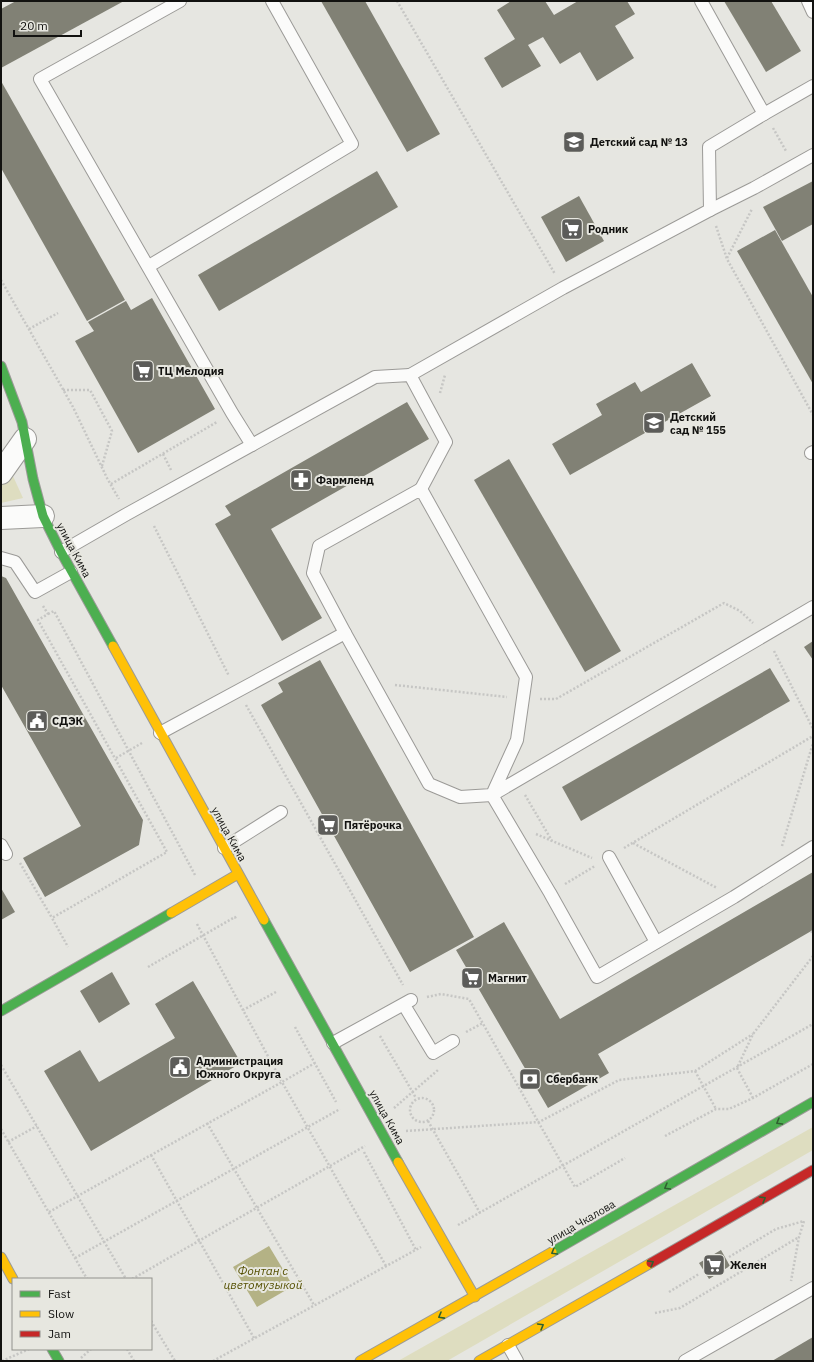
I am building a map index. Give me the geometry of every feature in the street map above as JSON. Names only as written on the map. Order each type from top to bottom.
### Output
[{"type":"street","name":"улица Кима","points":[[1,366],[8,380],[22,422],[33,479],[43,516],[61,552],[383,1136],[476,1297]]},
{"type":"street","points":[[1,473],[25,439]]},
{"type":"street","points":[[1,518],[43,516]]},
{"type":"street","points":[[1,1011],[238,874]]},
{"type":"street","name":"улица Чкалова","points":[[360,1361],[476,1297],[813,1102]]},
{"type":"street","points":[[480,1361],[813,1170]]},
{"type":"street","points":[[1,1257],[12,1278]]},
{"type":"street","points":[[53,1350],[59,1361]]},
{"type":"lane","points":[[180,1],[40,79],[149,266],[232,413],[252,445]]},
{"type":"lane","points":[[149,266],[352,144],[272,1]]},
{"type":"lane","points":[[701,1],[764,114]]},
{"type":"lane","points":[[808,1],[813,12]]},
{"type":"lane","points":[[710,210],[708,147],[813,86]]},
{"type":"lane","points":[[61,552],[375,378],[410,375],[563,288],[765,182],[813,155]]},
{"type":"lane","points":[[410,375],[446,442],[421,489],[319,546],[313,573],[429,784],[460,797],[492,795],[813,608]]},
{"type":"lane","points":[[421,489],[526,677],[517,740],[492,795]]},
{"type":"lane","points":[[1,558],[15,562],[35,592],[72,572]]},
{"type":"lane","points":[[160,733],[345,633]]},
{"type":"lane","points":[[492,795],[550,893],[597,977],[734,897],[813,847]]},
{"type":"lane","points":[[224,848],[281,812]]},
{"type":"lane","points":[[605,860],[656,942]]},
{"type":"lane","points":[[333,1043],[407,1002],[433,1053],[453,1041]]},
{"type":"lane","points":[[685,1361],[813,1288]]},
{"type":"lane","points":[[508,1345],[517,1361]]},
{"type":"path","points":[[397,1],[563,288]]},
{"type":"path","points":[[764,114],[795,165]]},
{"type":"path","points":[[727,259],[765,182]]},
{"type":"path","points":[[710,210],[727,259],[813,415]]},
{"type":"path","points":[[1,280],[63,390],[121,503]]},
{"type":"path","points":[[29,329],[58,312]]},
{"type":"path","points":[[434,419],[450,352]]},
{"type":"path","points":[[63,390],[90,390],[112,431],[102,466]]},
{"type":"path","points":[[111,484],[232,413]]},
{"type":"path","points":[[154,526],[232,682]]},
{"type":"path","points":[[35,592],[48,614]]},
{"type":"path","points":[[373,683],[556,700],[724,603],[740,611],[766,635],[813,729]]},
{"type":"path","points":[[52,918],[167,852],[38,620],[54,610],[195,876]]},
{"type":"path","points":[[245,703],[407,1002],[441,994],[469,999],[575,1187],[625,1158]]},
{"type":"path","points":[[550,893],[813,736]]},
{"type":"path","points":[[774,872],[813,743]]},
{"type":"path","points":[[116,758],[129,751]]},
{"type":"path","points":[[517,781],[552,841]]},
{"type":"path","points":[[508,822],[552,841],[605,860]]},
{"type":"path","points":[[632,843],[734,897]]},
{"type":"path","points":[[3,850],[20,864],[71,951]]},
{"type":"path","points":[[148,968],[235,917],[238,922]]},
{"type":"path","points":[[737,1068],[753,1034],[813,956]]},
{"type":"path","points":[[272,985],[279,998]]},
{"type":"path","points":[[276,992],[243,1010],[386,1266]]},
{"type":"path","points":[[371,1022],[416,1098]]},
{"type":"path","points":[[466,1032],[483,1023]]},
{"type":"path","points":[[75,1258],[340,1109],[294,1024]]},
{"type":"path","points":[[213,1361],[416,1250],[813,1024]]},
{"type":"path","points":[[383,1136],[402,1131],[539,1122],[619,1080],[696,1071],[753,1034]]},
{"type":"path","points":[[376,1122],[440,1068],[433,1053]]},
{"type":"path","points":[[49,1212],[315,1063]]},
{"type":"path","points":[[665,1136],[716,1109],[729,1109],[753,1098],[813,1064]]},
{"type":"path","points":[[1,1065],[125,1278]]},
{"type":"path","points":[[737,1068],[753,1098]]},
{"type":"path","points":[[696,1071],[716,1109]]},
{"type":"path","points":[[424,1097],[431,1101],[434,1108],[434,1115],[428,1121],[420,1123],[413,1120],[409,1112],[410,1104],[416,1098],[424,1097]]},
{"type":"path","points":[[428,1121],[480,1213]]},
{"type":"path","points":[[208,1123],[314,1305]]},
{"type":"path","points":[[8,1142],[37,1126]]},
{"type":"path","points":[[1,1129],[86,1278]]},
{"type":"path","points":[[358,1142],[416,1250]]},
{"type":"path","points":[[134,1278],[362,1148]]},
{"type":"path","points":[[151,1155],[254,1338]]},
{"type":"path","points":[[729,1257],[776,1229],[804,1221],[799,1237],[786,1303]]},
{"type":"path","points":[[655,1313],[680,1308],[799,1237]]},
{"type":"path","points":[[669,1292],[699,1274]]},
{"type":"path","points":[[152,1323],[175,1361]]},
{"type":"path","points":[[2,1361],[27,1350]]},
{"type":"path","points":[[78,1361],[90,1350]]},
{"type":"path","points":[[128,1350],[134,1361]]},
{"type":"green space","points":[[12,474],[23,498],[1,503],[1,484]]},
{"type":"green space","points":[[813,1127],[813,1150],[447,1361],[398,1361]]},
{"type":"water","name":"Фонтан с цветомузыкой","points":[[269,1246],[293,1286],[257,1307],[233,1267]]},
{"type":"building","points":[[16,1],[124,1],[1,68],[1,9]]},
{"type":"building","points":[[321,1],[365,1],[440,134],[407,152]]},
{"type":"building","points":[[511,1],[545,1],[554,15],[578,1],[627,1],[635,14],[615,26],[634,58],[597,81],[580,52],[560,64],[543,37],[528,45],[541,66],[502,88],[484,58],[515,39],[497,10]]},
{"type":"building","points":[[724,1],[771,1],[801,51],[766,72]]},
{"type":"building","points":[[1,81],[125,300],[87,321],[1,168]]},
{"type":"building","points":[[377,171],[398,207],[219,311],[198,275]]},
{"type":"building","points":[[813,181],[813,224],[782,241],[763,207]]},
{"type":"building","name":"Родник","points":[[579,196],[604,241],[566,262],[541,217]]},
{"type":"building","points":[[775,230],[813,297],[813,384],[737,251]]},
{"type":"building","name":"ТЦ Мелодия","points":[[152,298],[215,409],[138,453],[75,341],[94,331],[88,322],[126,301],[131,310]]},
{"type":"building","points":[[692,363],[711,396],[570,475],[552,444],[602,415],[596,404],[635,382],[641,392]]},
{"type":"building","points":[[407,402],[429,439],[271,529],[322,618],[282,641],[215,524],[231,515],[225,506]]},
{"type":"building","points":[[509,459],[621,651],[585,672],[474,480]]},
{"type":"building","points":[[1,576],[6,578],[143,820],[139,845],[45,897],[23,858],[81,826],[1,685]]},
{"type":"building","points":[[813,641],[813,660],[804,647]]},
{"type":"building","points":[[320,660],[474,937],[410,972],[261,705],[283,692],[278,683]]},
{"type":"building","points":[[770,668],[790,701],[581,821],[562,787]]},
{"type":"building","points":[[813,872],[813,930],[598,1054],[609,1073],[548,1108],[456,950],[504,922],[560,1019]]},
{"type":"building","points":[[1,888],[15,912],[1,920]]},
{"type":"building","points":[[112,972],[130,1004],[99,1023],[80,991]]},
{"type":"building","name":"Администрация Южного Округа","points":[[193,981],[241,1063],[91,1151],[44,1071],[80,1050],[99,1082],[175,1038],[155,1004]]},
{"type":"building","name":"Желен","points":[[721,1250],[730,1266],[709,1279],[699,1263]]},
{"type":"building","points":[[813,1337],[813,1361],[772,1361]]},
{"type":"traffic: fast","points":[[1,366],[22,422],[33,479],[43,516],[61,552],[113,646]]},
{"type":"traffic: fast","points":[[1,1011],[171,913]]},
{"type":"traffic: fast","points":[[264,920],[398,1162]]},
{"type":"traffic: fast","points":[[552,1252],[813,1102]]},
{"type":"traffic: fast","points":[[53,1350],[59,1361]]},
{"type":"traffic: slow","points":[[113,646],[264,920]]},
{"type":"traffic: slow","points":[[171,913],[238,874]]},
{"type":"traffic: slow","points":[[398,1162],[475,1297]]},
{"type":"traffic: slow","points":[[360,1361],[552,1252]]},
{"type":"traffic: slow","points":[[1,1257],[12,1278]]},
{"type":"traffic: slow","points":[[479,1361],[651,1263]]},
{"type":"traffic: jam","points":[[651,1263],[813,1170]]},
{"type":"place","name":"Детский сад № 13","points":[[574,142]]},
{"type":"place","name":"Родник","points":[[572,229]]},
{"type":"place","name":"ТЦ Мелодия","points":[[143,371]]},
{"type":"place","name":"Детский сад № 155","points":[[654,423]]},
{"type":"place","name":"Фармленд","points":[[301,480]]},
{"type":"place","name":"СДЭК","points":[[37,721]]},
{"type":"place","name":"Пятёрочка","points":[[328,825]]},
{"type":"place","name":"Магнит","points":[[472,978]]},
{"type":"place","name":"Администрация Южного Округа","points":[[180,1067]]},
{"type":"place","name":"Сбербанк","points":[[530,1079]]},
{"type":"place","name":"Желен","points":[[714,1265]]}]
